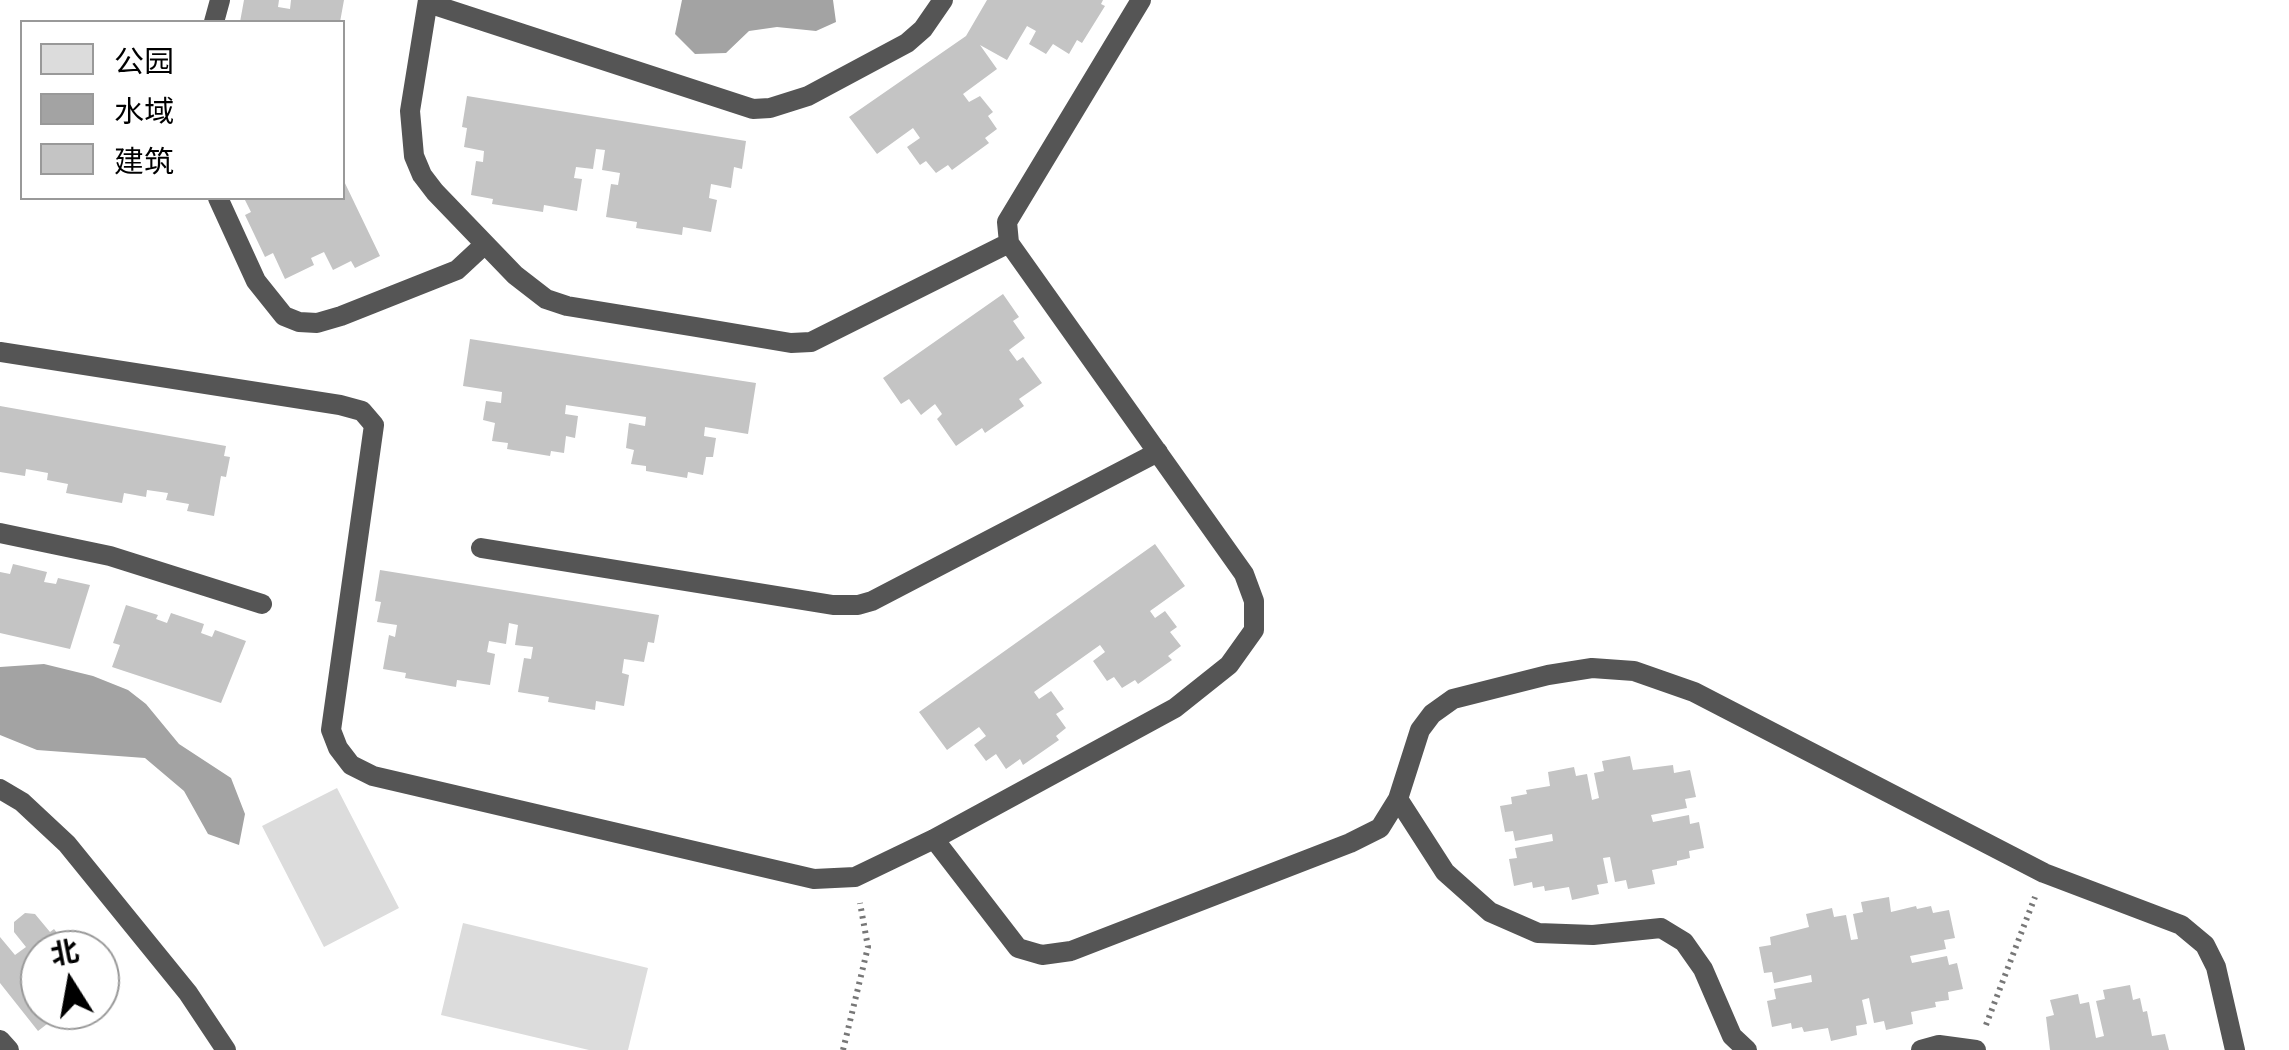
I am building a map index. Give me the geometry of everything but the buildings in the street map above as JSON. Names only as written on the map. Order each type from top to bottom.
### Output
[{"type":"lane","points":[[943,0],[923,29],[907,42],[808,96],[770,108],[753,108],[428,1],[410,111],[414,156],[434,192],[530,289],[568,306],[791,342],[811,342],[828,335],[1009,243]]},
{"type":"lane","points":[[0,352],[340,405],[362,411],[374,425],[331,730],[351,765],[372,776],[814,880],[856,877],[934,840],[1175,708],[1229,665],[1254,630],[1254,601],[1244,574],[1009,243],[1007,222],[1141,0]]},
{"type":"lane","points":[[219,200],[256,280],[284,316],[299,322],[317,323],[341,316],[457,270],[485,244]]},
{"type":"lane","points":[[482,548],[833,605],[858,605],[1158,452]]},
{"type":"lane","points":[[0,532],[110,556],[262,604]]},
{"type":"lane","points":[[934,840],[1018,948],[1042,955],[1071,951],[1380,828],[1398,799],[1420,730],[1432,714],[1453,699],[1592,668],[1634,671],[1694,692],[2044,873],[2181,926],[2205,945],[2216,967],[2235,1050]]},
{"type":"lane","points":[[0,789],[22,802],[66,844],[188,992],[226,1050]]},
{"type":"lane","points":[[1398,799],[1446,872],[1490,912],[1538,932],[1594,935],[1661,928],[1684,942],[1703,969],[1732,1036],[1746,1050]]},
{"type":"lane","points":[[0,1040],[8,1050]]},
{"type":"lane","points":[[1920,1050],[1938,1044],[1976,1050]]},
{"type":"path","points":[[1976,1050],[2044,873]]},
{"type":"path","points":[[843,1050],[868,947],[856,877]]},
{"type":"green space","points":[[337,788],[399,908],[324,947],[262,826]]},
{"type":"green space","points":[[463,923],[648,968],[628,1050],[589,1050],[441,1015]]},
{"type":"water","points":[[682,0],[833,0],[836,22],[816,31],[777,27],[749,31],[726,53],[695,54],[675,34]]},
{"type":"water","points":[[44,664],[93,676],[128,690],[146,704],[179,744],[231,778],[245,814],[239,845],[208,834],[184,791],[145,758],[37,750],[0,735],[0,667]]}]
